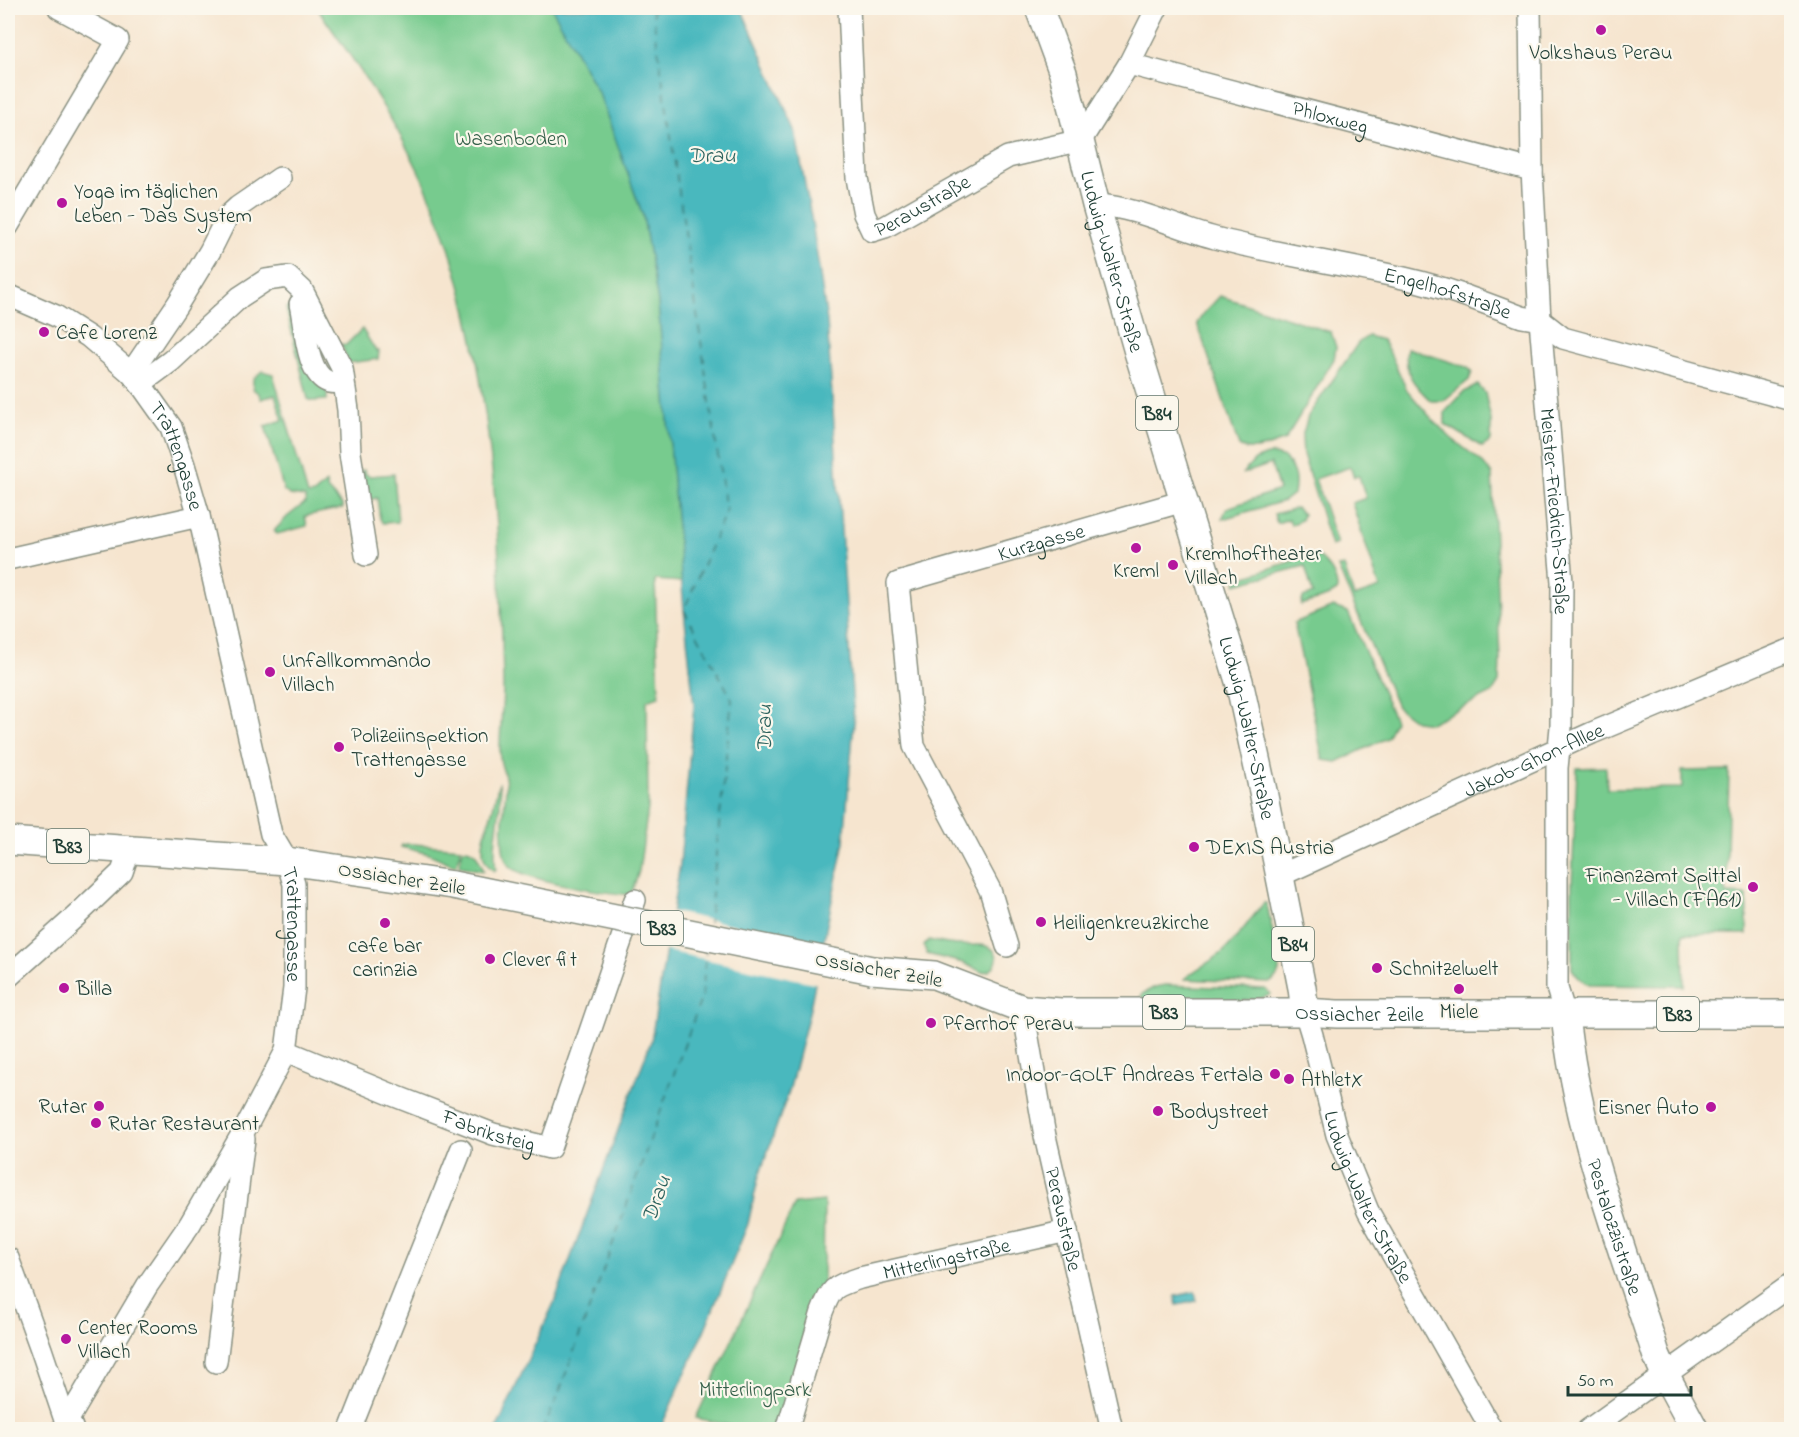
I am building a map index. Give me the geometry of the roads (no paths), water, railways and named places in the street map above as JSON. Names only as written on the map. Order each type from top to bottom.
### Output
[{"type":"main road","name":"Ludwig-Walter-Straße","points":[[1039,8],[1064,73],[1096,206],[1239,681],[1263,790],[1305,1012]]},
{"type":"main road","name":"Ossiacher Zeile","points":[[8,841],[287,861],[453,885],[872,970],[934,975],[1023,1009],[1061,1012],[1337,1014],[1791,1014]]},
{"type":"main road","name":"Pestalozzistraße","points":[[1565,1014],[1567,1038],[1582,1117],[1595,1167],[1656,1354],[1695,1430]]},
{"type":"street","points":[[8,226],[118,40],[59,8]]},
{"type":"street","name":"Peraustraße","points":[[849,8],[857,178],[864,214],[872,231],[885,227],[1008,157],[1081,140]]},
{"type":"street","points":[[1081,140],[1129,64],[1157,8]]},
{"type":"street","name":"Meister-Friedrich-Straße","points":[[1530,8],[1532,170],[1540,320],[1562,582],[1561,727],[1558,749],[1557,988],[1565,1014]]},
{"type":"street","name":"Phloxweg","points":[[1129,64],[1532,170]]},
{"type":"street","points":[[135,378],[210,251],[227,217],[280,178]]},
{"type":"street","name":"Engelhofstraße","points":[[1096,206],[1115,206],[1213,238],[1410,279],[1540,320],[1563,338],[1791,400]]},
{"type":"street","name":"Trattengasse","points":[[135,378],[171,361],[240,297],[266,280],[288,277],[302,290],[342,368],[348,410],[350,453],[366,555]]},
{"type":"street","name":"Trattengasse","points":[[8,295],[56,316],[89,337],[135,378],[171,427],[199,516],[271,834],[287,861],[294,884],[294,988],[286,1051],[245,1129],[190,1224],[147,1286],[68,1428]]},
{"type":"street","name":"Kurzgasse","points":[[1007,946],[990,890],[914,746],[898,583],[1184,501]]},
{"type":"street","points":[[8,559],[199,516]]},
{"type":"street","name":"Jakob-Ghon-Allee","points":[[1279,876],[1558,749],[1791,649]]},
{"type":"street","points":[[8,977],[122,872],[129,851]]},
{"type":"street","name":"Fabriksteig","points":[[286,1051],[493,1134],[550,1148],[635,900]]},
{"type":"street","name":"Peraustraße","points":[[1023,1009],[1045,1136],[1112,1430]]},
{"type":"street","name":"Ludwig-Walter-Straße","points":[[1305,1012],[1337,1135],[1368,1211],[1492,1430]]},
{"type":"street","points":[[216,1362],[245,1129]]},
{"type":"street","name":"Fabriksteig","points":[[350,1430],[461,1150]]},
{"type":"street","name":"Mitterlingstraße","points":[[787,1430],[829,1293],[840,1284],[1067,1232]]},
{"type":"street","points":[[8,1258],[68,1428]]},
{"type":"street","points":[[1588,1430],[1791,1284]]},
{"type":"water","name":"Drau","points":[[552,8],[741,8],[795,130],[827,321],[854,722],[844,842],[809,1013],[790,1088],[758,1179],[748,1224],[700,1341],[660,1429],[496,1430],[554,1303],[651,1041],[680,864],[694,705],[658,302],[643,216],[600,96]]},
{"type":"water","points":[[1195,1292],[1197,1301],[1177,1305],[1175,1296]]},
{"type":"place","name":"Volkshaus Perau","points":[[1601,30]]},
{"type":"place","name":"Yoga im täglichen Leben - Das System","points":[[62,203]]},
{"type":"place","name":"Cafe Lorenz","points":[[44,332]]},
{"type":"place","name":"Kreml","points":[[1136,548]]},
{"type":"place","name":"Kremlhoftheater Villach","points":[[1173,565]]},
{"type":"place","name":"Unfallkommando Villach","points":[[270,672]]},
{"type":"place","name":"Polizeiinspektion Trattengasse","points":[[339,747]]},
{"type":"place","name":"DEXIS Austria","points":[[1194,847]]},
{"type":"place","name":"Finanzamt Spittal - Villach (FA61)","points":[[1753,887]]},
{"type":"place","name":"Heiligenkreuzkirche","points":[[1041,922]]},
{"type":"place","name":"cafe bar carinzia","points":[[385,923]]},
{"type":"place","name":"Clever fit","points":[[490,959]]},
{"type":"place","name":"Schnitzelwelt","points":[[1377,968]]},
{"type":"place","name":"Billa","points":[[64,988]]},
{"type":"place","name":"Miele","points":[[1459,989]]},
{"type":"place","name":"Pfarrhof Perau","points":[[931,1023]]},
{"type":"place","name":"Indoor-GOLF Andreas Fertala","points":[[1275,1074]]},
{"type":"place","name":"AthletX","points":[[1289,1079]]},
{"type":"place","name":"Rutar","points":[[99,1106]]},
{"type":"place","name":"Eisner Auto","points":[[1711,1107]]},
{"type":"place","name":"Bodystreet","points":[[1158,1111]]},
{"type":"place","name":"Rutar Restaurant","points":[[96,1123]]},
{"type":"place","name":"Center Rooms Villach","points":[[66,1339]]},
{"type":"park label","name":"Wasenboden","points":[[511,138]]},
{"type":"park label","name":"Mitterlingpark","points":[[755,1389]]}]
